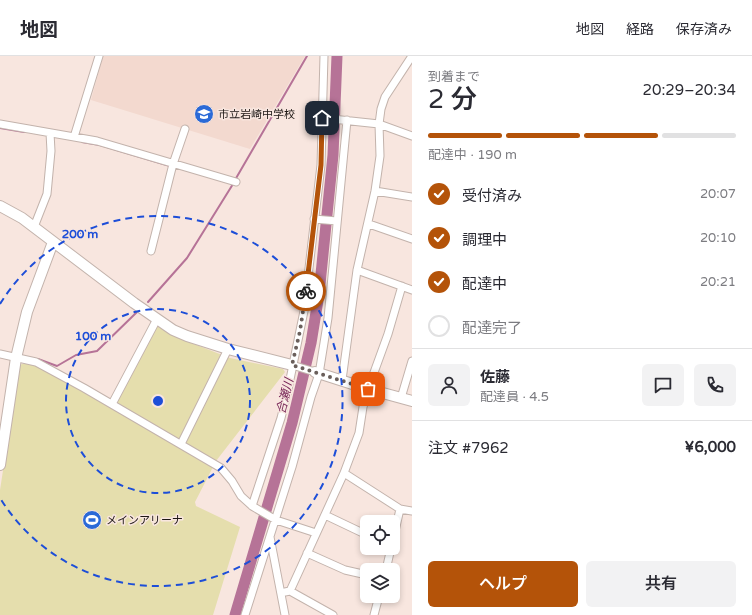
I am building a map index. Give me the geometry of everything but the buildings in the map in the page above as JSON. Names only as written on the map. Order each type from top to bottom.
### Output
[{"type":"street","points":[[74,137],[99,56]]},
{"type":"street","points":[[253,507],[281,418],[304,311],[325,118],[324,56]]},
{"type":"street","points":[[342,380],[357,270],[375,191],[380,156],[379,124],[381,109],[385,97],[412,56]]},
{"type":"street","points":[[325,118],[346,119],[379,124],[412,136]]},
{"type":"street","points":[[245,615],[276,520],[317,373],[328,318],[338,221],[346,119]]},
{"type":"street","points":[[0,124],[50,134],[97,141],[172,167],[236,182]]},
{"type":"street","points":[[151,251],[172,167],[185,129]]},
{"type":"street","points":[[34,227],[47,194],[51,151],[50,134]]},
{"type":"street","points":[[375,191],[412,197]]},
{"type":"street","points":[[0,206],[22,218],[173,330],[228,349],[292,365],[412,401]]},
{"type":"street","points":[[314,219],[338,221]]},
{"type":"street","points":[[368,224],[412,239]]},
{"type":"street","points":[[0,465],[16,358],[27,312],[53,242]]},
{"type":"street","points":[[357,270],[412,290]]},
{"type":"street","points":[[290,591],[344,473],[359,433],[363,407],[368,389],[388,334],[402,286]]},
{"type":"street","points":[[112,404],[157,319]]},
{"type":"street","points":[[181,444],[228,349]]},
{"type":"street","points":[[0,354],[36,362],[112,404],[221,468],[232,481],[241,496],[253,507],[276,520],[316,533]]},
{"type":"street","points":[[401,398],[412,361]]},
{"type":"street","points":[[344,473],[400,509],[412,511]]},
{"type":"street","points":[[399,515],[400,509]]},
{"type":"street","points":[[325,515],[360,532]]},
{"type":"street","points":[[270,535],[285,615]]},
{"type":"street","points":[[307,553],[345,570],[360,573]]},
{"type":"street","points":[[281,593],[290,591],[333,615]]},
{"type":"street","points":[[374,615],[377,603]]},
{"type":"shaded area","name":"市立岩崎中学校","points":[[103,56],[305,56],[250,149],[91,100]]},
{"type":"shaded area","points":[[157,326],[181,339],[230,358],[283,369],[285,372],[216,461],[115,403]]},
{"type":"shaded area","points":[[22,364],[40,367],[213,467],[195,502],[196,506],[240,527],[213,615],[0,615],[0,490],[19,366]]},
{"type":"waterway","points":[[235,180],[307,56]]},
{"type":"waterway","name":"合瀬川","points":[[235,615],[292,423],[311,343],[319,294],[333,155],[337,56]]},
{"type":"waterway","points":[[0,128],[24,132]]},
{"type":"waterway","points":[[82,142],[100,145],[170,166]]},
{"type":"waterway","points":[[148,302],[187,258],[233,184]]},
{"type":"waterway","points":[[38,359],[57,366],[76,355],[97,351],[137,312]]},
{"type":"way so far","points":[[306,291],[304,311],[292,365],[368,389]]},
{"type":"place","name":"市立岩崎中学校","points":[[204,114]]},
{"type":"place","name":"メインアリーナ","points":[[92,520]]},
{"type":"route","points":[[306,291],[321,165],[322,118]]}]
